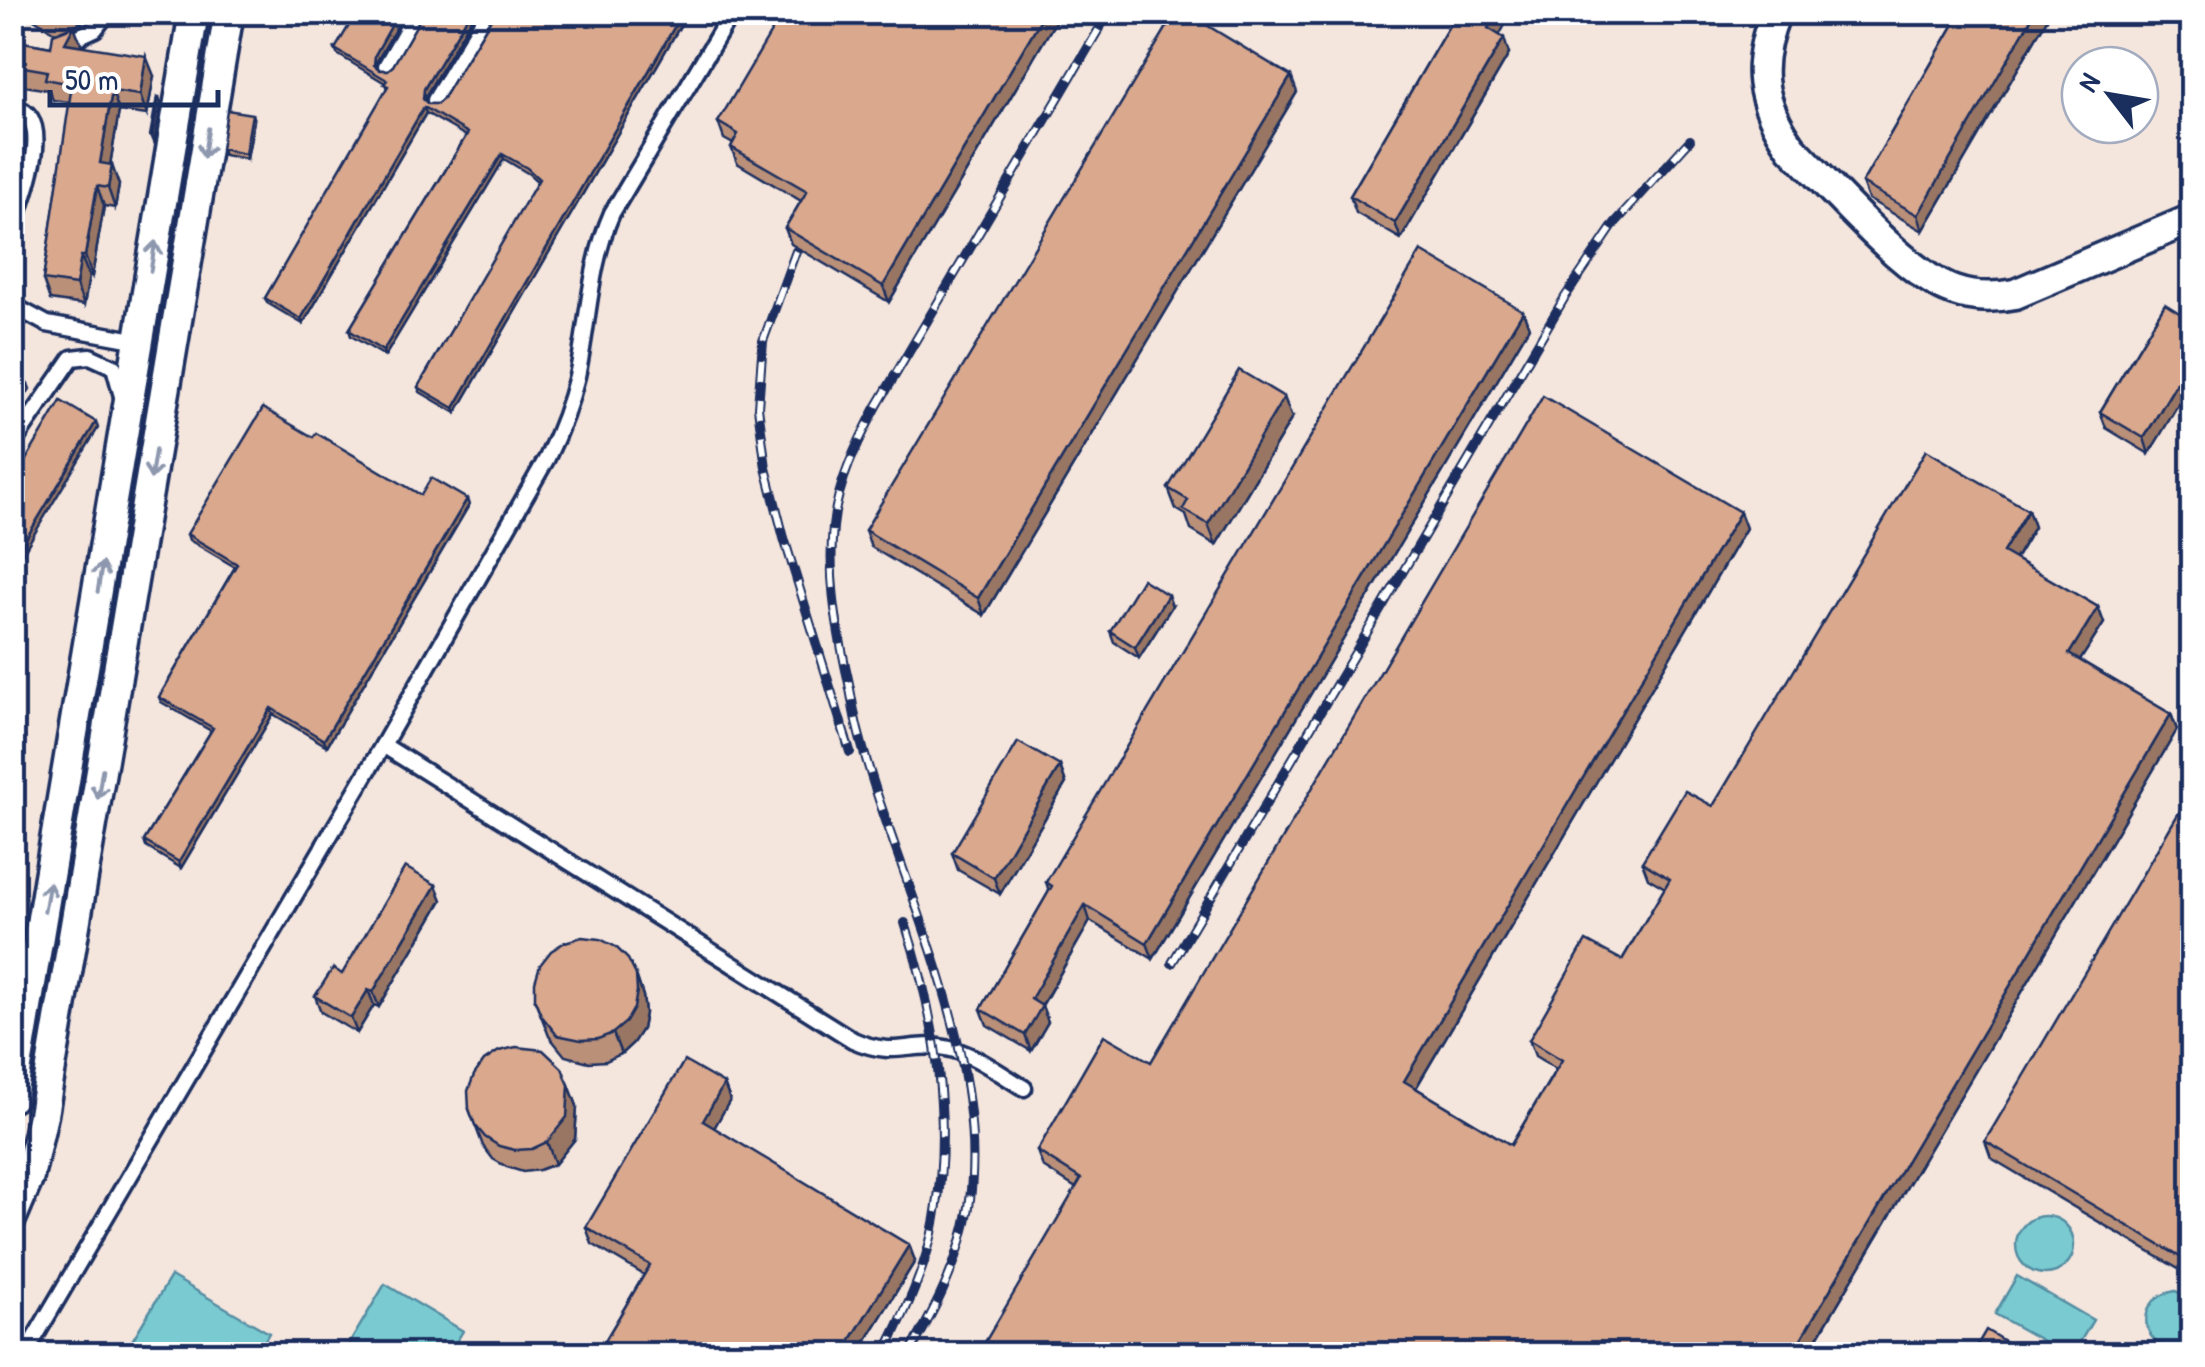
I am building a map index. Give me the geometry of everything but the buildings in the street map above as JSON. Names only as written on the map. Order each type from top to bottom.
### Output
[{"type":"street","points":[[12,1097],[194,12]]},
{"type":"street","points":[[12,1217],[29,1156],[87,859],[229,12]]},
{"type":"street","points":[[1776,12],[1766,40],[1762,82],[1777,126],[1792,148],[1908,264],[1952,291],[1996,298],[2015,294],[2192,219]]},
{"type":"street","points":[[139,340],[172,346]]},
{"type":"lane","points":[[44,47],[59,45],[95,29],[108,12]]},
{"type":"lane","points":[[386,66],[417,12]]},
{"type":"lane","points":[[436,100],[488,12]]},
{"type":"lane","points":[[25,1354],[383,745],[553,444],[566,417],[577,375],[600,239],[732,12]]},
{"type":"lane","points":[[188,51],[220,57]]},
{"type":"lane","points":[[12,107],[19,107],[34,120],[38,140],[12,232]]},
{"type":"lane","points":[[12,305],[47,324],[139,340]]},
{"type":"lane","points":[[12,445],[72,358],[90,356],[114,366],[127,415]]},
{"type":"lane","points":[[383,745],[853,1040],[885,1051],[945,1047],[1024,1088]]},
{"type":"lane","points":[[54,853],[87,859]]},
{"type":"shaded area","points":[[13,13],[2192,13],[2192,1354],[13,1354]]},
{"type":"water","points":[[2045,1216],[2066,1224],[2074,1245],[2066,1266],[2045,1274],[2024,1266],[2016,1245],[2024,1224]]},
{"type":"water","points":[[171,1276],[269,1333],[257,1354],[124,1354]]},
{"type":"water","points":[[2017,1276],[2093,1320],[2073,1354],[2066,1354],[1995,1314]]},
{"type":"water","points":[[385,1284],[463,1331],[449,1354],[343,1354]]},
{"type":"water","points":[[2175,1291],[2192,1297],[2192,1343],[2177,1348],[2154,1339],[2146,1318],[2159,1297]]},
{"type":"railway","points":[[909,1354],[953,1265],[969,1207],[972,1148],[967,1088],[936,966],[856,722],[834,599],[835,511],[849,464],[877,406],[1109,12]]},
{"type":"railway","points":[[1172,963],[1565,297],[1615,223],[1690,140]]},
{"type":"railway","points":[[796,251],[763,341],[758,407],[766,468],[784,538],[850,752]]},
{"type":"railway","points":[[884,1354],[927,1253],[935,1218],[942,1144],[933,1032],[905,923]]}]
